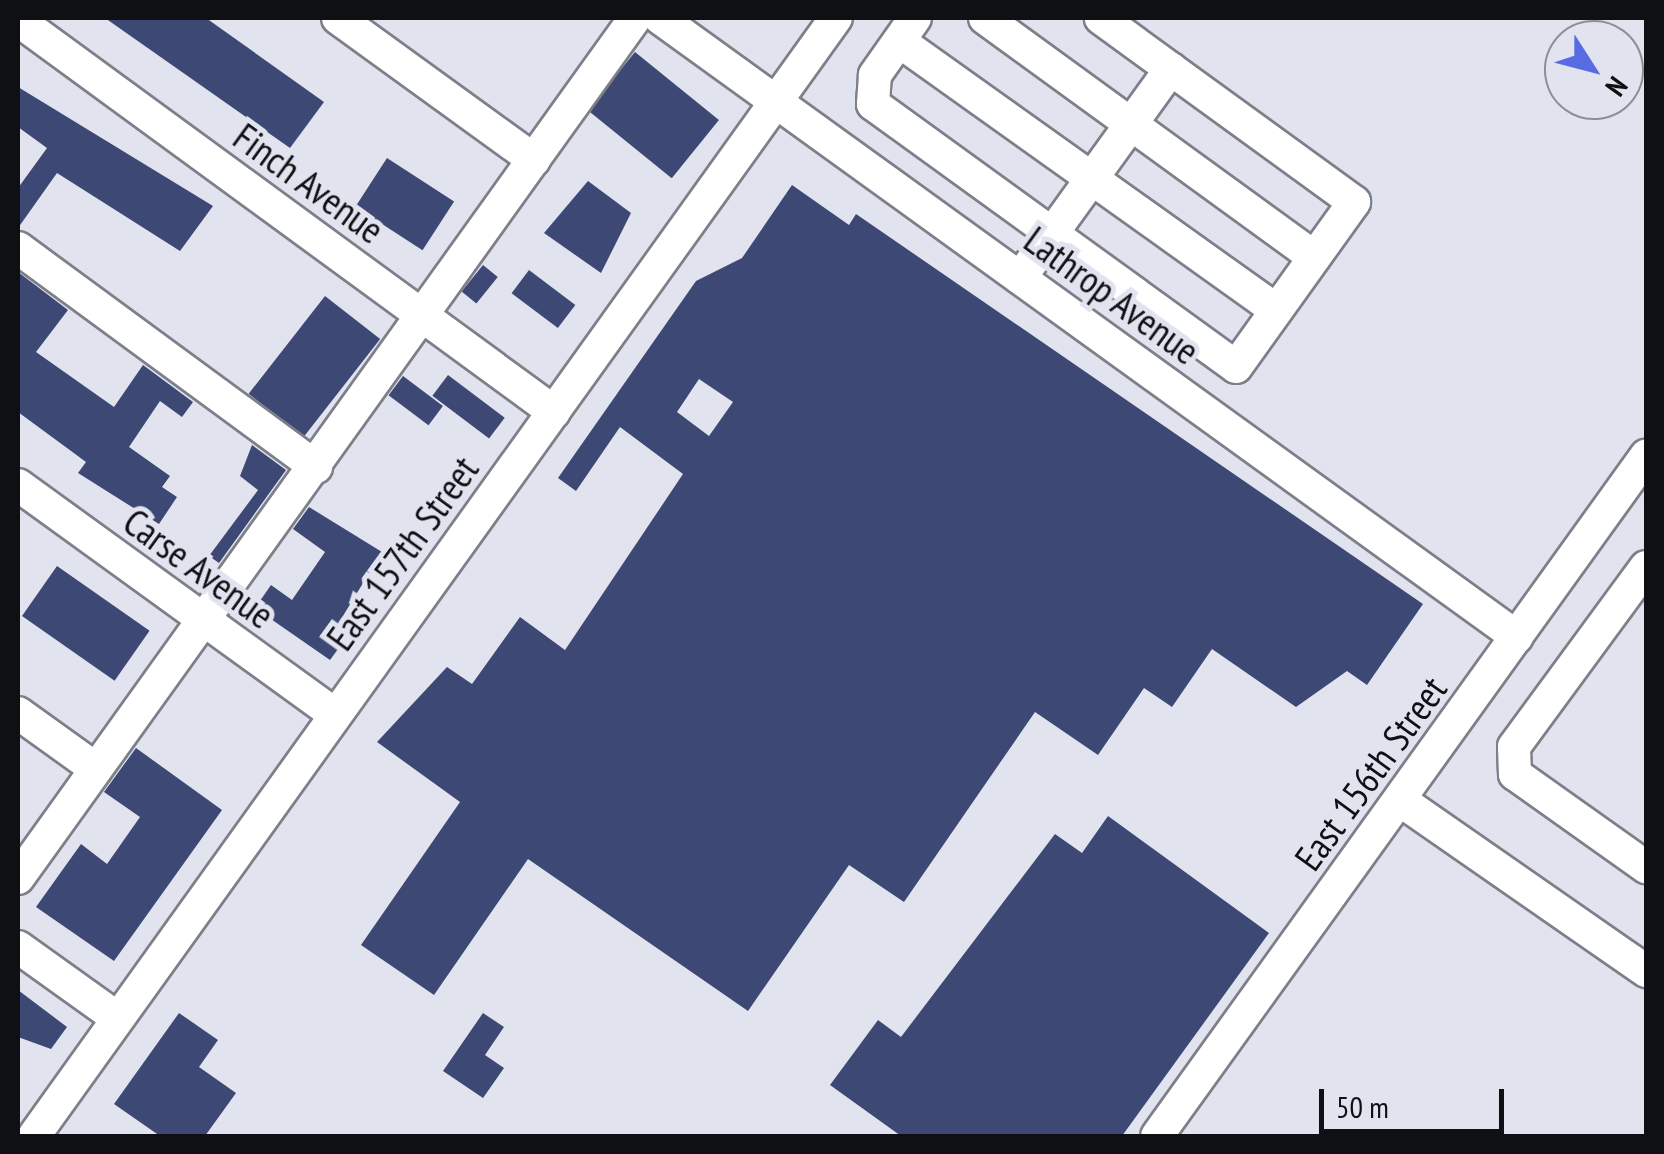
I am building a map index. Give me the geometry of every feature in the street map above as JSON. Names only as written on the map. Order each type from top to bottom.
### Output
[{"type":"street","points":[[338,18],[534,160]]},
{"type":"street","points":[[18,878],[424,317],[634,18]]},
{"type":"street","name":"Lathrop Avenue","points":[[660,18],[1517,637]]},
{"type":"street","name":"East 157th Street","points":[[34,1136],[836,18]]},
{"type":"street","points":[[986,18],[1314,258]]},
{"type":"street","points":[[1101,18],[1354,202],[1236,367],[874,104],[875,75],[907,29],[1091,178],[1276,310]]},
{"type":"street","name":"Finch Avenue","points":[[18,20],[554,412]]},
{"type":"street","points":[[1020,278],[1171,68]]},
{"type":"street","points":[[18,248],[316,467]]},
{"type":"street","name":"East 156th Street","points":[[1157,1136],[1646,456]]},
{"type":"street","name":"Carse Avenue","points":[[18,485],[334,714]]},
{"type":"street","points":[[1646,567],[1514,747],[1514,774],[1646,867]]},
{"type":"street","points":[[18,712],[96,769]]},
{"type":"street","points":[[1400,800],[1642,958]]},
{"type":"street","points":[[18,947],[117,1018]]},
{"type":"building","points":[[105,18],[206,18],[324,102],[290,148]]},
{"type":"building","points":[[635,52],[719,120],[672,178],[588,110]]},
{"type":"building","points":[[18,87],[213,206],[180,251],[57,173],[18,228],[18,188],[47,148],[18,127]]},
{"type":"building","points":[[387,158],[454,202],[423,250],[355,207]]},
{"type":"building","points":[[588,181],[631,213],[601,273],[544,233]]},
{"type":"building","points":[[792,185],[849,225],[856,214],[1423,604],[1367,685],[1347,671],[1296,707],[1212,649],[1172,707],[1144,688],[1098,755],[1035,712],[904,902],[849,865],[748,1011],[528,859],[434,995],[361,945],[460,802],[377,742],[447,667],[472,684],[520,617],[565,650],[683,474],[620,427],[576,491],[558,478],[696,281],[742,258]],"holes":[[[699,379],[733,402],[709,436],[677,412]]]},
{"type":"building","points":[[483,265],[498,277],[476,303],[462,291]]},
{"type":"building","points":[[529,270],[575,305],[558,328],[512,293]]},
{"type":"building","points":[[18,272],[68,310],[36,352],[114,407],[143,365],[193,402],[182,417],[160,401],[129,447],[170,476],[162,487],[177,497],[159,524],[78,473],[86,462],[18,412]]},
{"type":"building","points":[[325,296],[380,339],[304,437],[249,394]]},
{"type":"building","points":[[448,375],[505,418],[489,438],[432,396]]},
{"type":"building","points":[[403,376],[443,406],[428,425],[389,395]]},
{"type":"building","points":[[252,445],[286,470],[219,563],[209,556],[258,490],[240,476]]},
{"type":"building","points":[[309,507],[382,552],[335,629],[347,637],[330,660],[255,608],[271,585],[292,600],[325,552],[293,529]]},
{"type":"building","points":[[57,566],[150,631],[115,681],[22,616]]},
{"type":"building","points":[[136,748],[222,810],[114,961],[36,907],[81,844],[107,864],[140,817],[104,792]]},
{"type":"building","points":[[1108,816],[1269,933],[1122,1136],[901,1136],[830,1085],[878,1020],[901,1037],[1055,834],[1082,853]]},
{"type":"building","points":[[18,990],[67,1027],[51,1049],[18,1037]]},
{"type":"building","points":[[179,1013],[218,1040],[199,1067],[236,1093],[205,1136],[160,1136],[114,1104]]},
{"type":"building","points":[[483,1013],[504,1027],[485,1055],[504,1068],[483,1098],[443,1071]]}]
